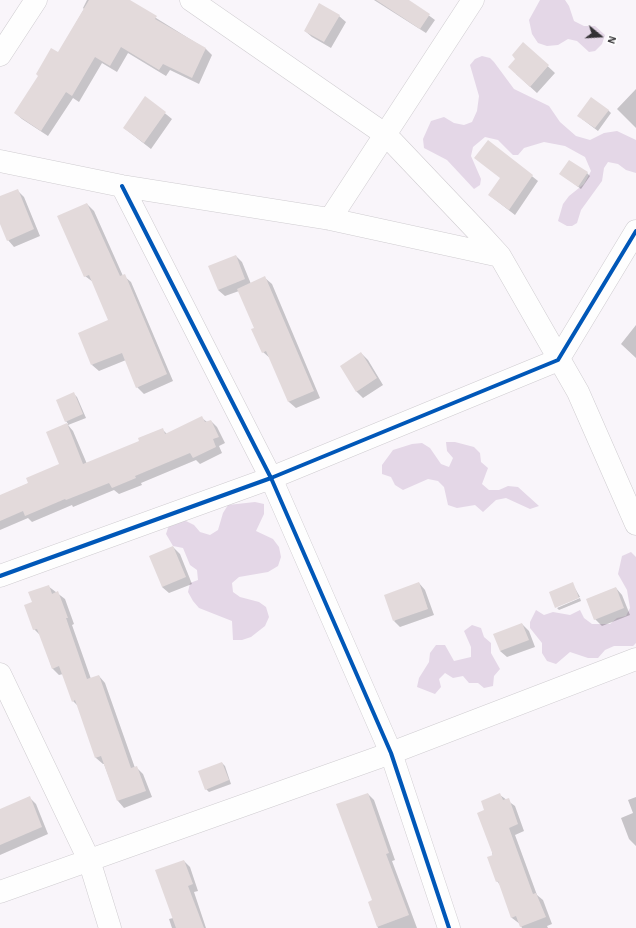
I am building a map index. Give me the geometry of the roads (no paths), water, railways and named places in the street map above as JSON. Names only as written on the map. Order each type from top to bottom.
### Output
[{"type":"street","points":[[0,55],[36,0]]},
{"type":"street","points":[[191,0],[386,135],[500,256],[558,360],[578,392],[636,524]]},
{"type":"street","points":[[330,220],[473,0]]},
{"type":"street","points":[[0,161],[122,186],[330,220],[500,256]]},
{"type":"street","points":[[122,186],[271,478],[391,753],[450,928]]},
{"type":"street","points":[[0,576],[271,478],[558,360],[636,232]]},
{"type":"street","points":[[0,892],[391,753],[636,660]]},
{"type":"street","points":[[0,674],[89,860],[110,928]]}]
